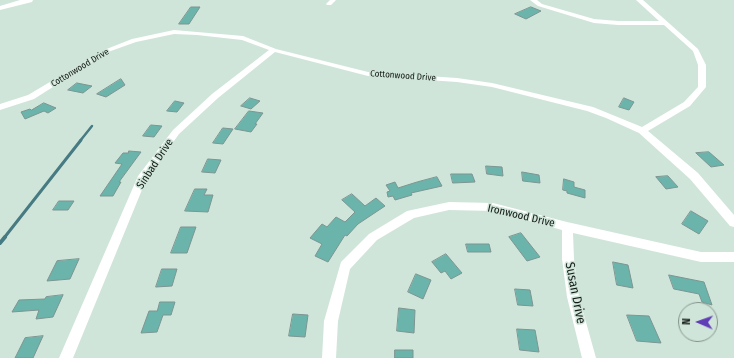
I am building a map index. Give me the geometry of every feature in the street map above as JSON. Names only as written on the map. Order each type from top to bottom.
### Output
[{"type":"main road","points":[[0,8],[29,0]]},
{"type":"street","points":[[533,0],[540,5],[594,20],[618,23],[665,23]]},
{"type":"street","points":[[639,0],[696,50],[702,65],[702,87],[687,104],[642,131]]},
{"type":"street","name":"Cottonwood Drive","points":[[0,107],[31,96],[106,51],[134,40],[174,32],[243,38],[274,50],[368,74],[457,80],[492,85],[590,109],[642,131],[694,176],[734,223]]},
{"type":"street","name":"Sinbad Drive","points":[[66,358],[142,179],[176,132],[215,96],[274,50]]},
{"type":"street","name":"Ironwood Drive","points":[[328,358],[331,321],[345,266],[373,237],[411,214],[449,206],[493,207],[567,227],[701,256],[734,257]]},
{"type":"street","name":"Susan Drive","points":[[567,227],[568,259],[573,297],[589,358]]},
{"type":"building","points":[[191,7],[200,7],[189,24],[179,24]]},
{"type":"building","points":[[531,7],[541,11],[526,19],[515,14]]},
{"type":"building","points":[[121,79],[125,85],[106,97],[97,94]]},
{"type":"building","points":[[77,83],[92,86],[83,93],[68,90]]},
{"type":"building","points":[[250,98],[260,101],[251,109],[241,106]]},
{"type":"building","points":[[624,98],[634,102],[629,110],[619,107]]},
{"type":"building","points":[[175,101],[184,103],[177,112],[167,111]]},
{"type":"building","points":[[44,103],[56,108],[48,113],[44,111],[25,119],[21,112],[31,110]]},
{"type":"building","points":[[249,111],[263,113],[251,132],[235,129]]},
{"type":"building","points":[[151,125],[162,126],[154,137],[143,136]]},
{"type":"building","points":[[223,128],[233,129],[223,144],[213,143]]},
{"type":"building","points":[[129,151],[141,152],[119,182],[121,182],[113,196],[100,196],[122,164],[115,163],[123,153],[128,153]]},
{"type":"building","points":[[709,152],[724,165],[711,167],[696,153]]},
{"type":"building","points":[[208,159],[221,160],[215,173],[202,172]]},
{"type":"building","points":[[486,166],[502,167],[503,176],[487,174]]},
{"type":"building","points":[[522,172],[539,175],[540,183],[523,181]]},
{"type":"building","points":[[451,174],[472,174],[475,182],[453,183]]},
{"type":"building","points":[[668,176],[678,187],[666,189],[656,177]]},
{"type":"building","points":[[437,177],[442,186],[411,193],[412,195],[395,200],[393,196],[388,197],[387,192],[390,191],[386,185],[395,182],[398,188]]},
{"type":"building","points":[[564,179],[574,182],[574,187],[585,190],[585,198],[567,193],[567,191],[563,190]]},
{"type":"building","points":[[195,189],[207,189],[204,195],[213,195],[208,212],[185,211]]},
{"type":"building","points":[[352,194],[365,206],[376,198],[385,206],[358,224],[347,236],[345,235],[328,262],[315,256],[322,244],[310,238],[322,224],[327,227],[336,217],[345,222],[355,212],[342,200]]},
{"type":"building","points":[[59,201],[74,201],[68,210],[53,210]]},
{"type":"building","points":[[691,211],[708,221],[699,234],[682,224]]},
{"type":"building","points":[[181,227],[196,227],[187,253],[171,253]]},
{"type":"building","points":[[521,233],[540,257],[527,261],[509,237]]},
{"type":"building","points":[[466,244],[489,244],[491,252],[468,252]]},
{"type":"building","points":[[446,254],[462,273],[451,279],[445,271],[441,273],[432,262]]},
{"type":"building","points":[[79,259],[70,279],[47,281],[57,261]]},
{"type":"building","points":[[613,262],[628,265],[633,288],[617,285]]},
{"type":"building","points":[[162,269],[177,269],[172,286],[156,287]]},
{"type":"building","points":[[416,274],[431,280],[423,299],[408,292]]},
{"type":"building","points":[[669,275],[704,282],[711,302],[702,302],[699,294],[674,289]]},
{"type":"building","points":[[515,289],[530,290],[533,306],[518,305]]},
{"type":"building","points":[[63,295],[53,317],[36,319],[39,310],[12,312],[19,300],[45,299],[46,297]]},
{"type":"building","points":[[160,302],[175,302],[171,315],[163,315],[157,332],[141,333],[149,311],[157,311]]},
{"type":"building","points":[[399,308],[415,310],[414,333],[397,331]]},
{"type":"building","points":[[293,314],[308,315],[305,337],[289,336]]},
{"type":"building","points":[[627,315],[649,316],[661,343],[637,341]]},
{"type":"building","points":[[517,329],[535,330],[539,352],[520,350]]},
{"type":"building","points":[[43,336],[33,358],[15,358],[25,338]]},
{"type":"building","points":[[395,350],[413,350],[413,358],[395,358]]},
{"type":"waterway","points":[[80,141],[92,126]]},
{"type":"waterway","points":[[4,238],[81,140]]},
{"type":"waterway","points":[[0,243],[5,237]]}]
